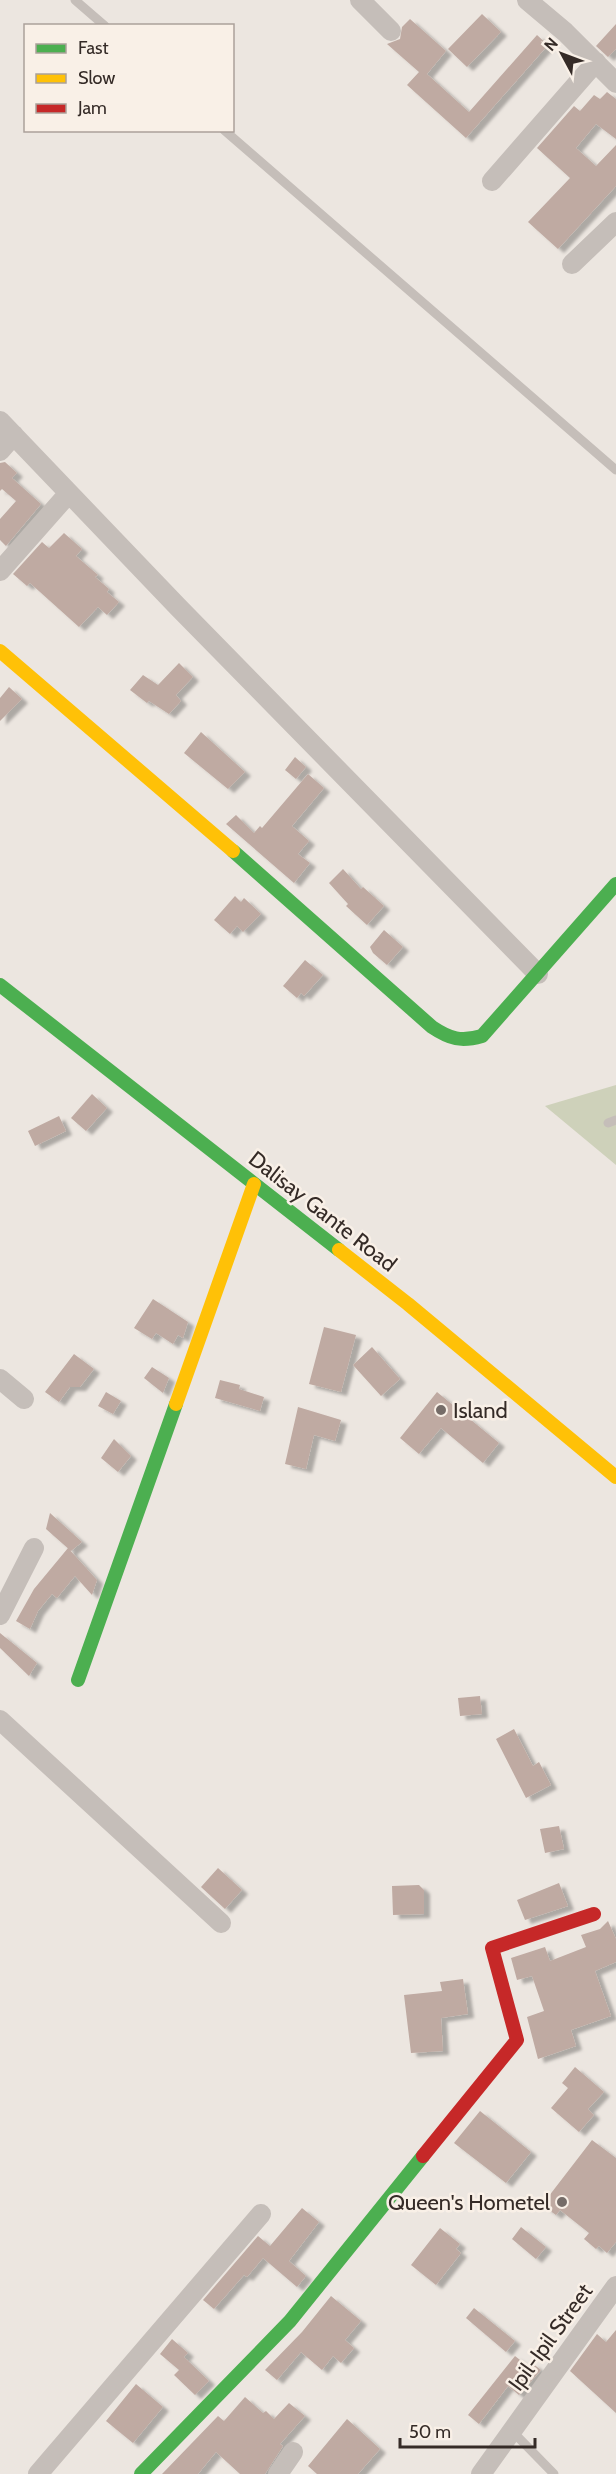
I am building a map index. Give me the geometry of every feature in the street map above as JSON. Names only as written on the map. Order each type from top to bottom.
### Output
[{"type":"street","points":[[360,0],[390,31]]},
{"type":"street","points":[[527,0],[616,83]]},
{"type":"street","points":[[492,182],[596,62]]},
{"type":"street","points":[[572,264],[616,222]]},
{"type":"street","points":[[0,420],[244,675],[538,974]]},
{"type":"street","points":[[0,451],[15,435]]},
{"type":"street","points":[[0,571],[69,493]]},
{"type":"street","points":[[0,651],[291,901],[432,1027],[449,1039],[464,1042],[482,1036],[616,884]]},
{"type":"street","name":"Dalisay Gante Road","points":[[0,985],[408,1304],[616,1477]]},
{"type":"street","points":[[78,1680],[254,1184]]},
{"type":"street","points":[[0,1379],[24,1400]]},
{"type":"street","points":[[0,1615],[34,1548]]},
{"type":"street","points":[[0,1720],[221,1923]]},
{"type":"street","points":[[141,2474],[188,2422],[254,2361],[290,2321],[517,2040],[492,1947],[594,1914]]},
{"type":"street","points":[[38,2474],[261,2214]]},
{"type":"street","name":"Ipil-Ipil Street","points":[[481,2474],[616,2286]]},
{"type":"street","points":[[278,2474],[293,2452]]},
{"type":"lane","points":[[75,0],[103,24]]},
{"type":"lane","points":[[226,132],[616,470]]},
{"type":"lane","points":[[512,2431],[554,2474]]},
{"type":"green space","points":[[616,1085],[616,1165],[545,1106]]},
{"type":"building","points":[[482,14],[501,32],[467,67],[448,49]]},
{"type":"building","points":[[410,19],[446,51],[427,74],[469,112],[537,35],[548,45],[466,138],[407,85],[419,72],[387,44],[400,39],[402,27]]},
{"type":"building","points":[[616,24],[616,49],[608,57],[596,46]]},
{"type":"building","points":[[607,92],[616,99],[616,139],[596,124],[576,148],[596,166],[616,145],[616,186],[558,249],[528,222],[570,178],[537,148],[574,106],[580,111],[594,95],[600,99]]},
{"type":"building","points":[[5,462],[17,473],[12,478],[41,504],[6,546],[0,540],[0,519],[16,501],[2,489],[0,491],[0,463]]},
{"type":"building","points":[[64,533],[82,549],[76,556],[98,575],[95,577],[119,602],[107,615],[98,607],[79,627],[30,583],[27,586],[13,574],[42,542],[49,548]]},
{"type":"building","points":[[179,663],[193,677],[176,695],[181,701],[169,714],[149,701],[147,703],[130,690],[143,675],[158,685]]},
{"type":"building","points":[[9,687],[22,699],[0,721],[0,698]]},
{"type":"building","points":[[201,732],[245,772],[228,789],[184,753]]},
{"type":"building","points":[[295,757],[306,767],[296,779],[285,770]]},
{"type":"building","points":[[308,774],[324,788],[292,826],[309,841],[298,854],[310,863],[294,883],[226,824],[236,815],[254,833],[260,826],[262,828]]},
{"type":"building","points":[[343,869],[361,889],[363,887],[384,906],[367,925],[346,906],[348,904],[329,883]]},
{"type":"building","points":[[235,896],[241,902],[244,898],[261,914],[243,932],[237,926],[230,934],[214,920]]},
{"type":"building","points":[[384,930],[403,947],[387,965],[373,953],[370,947]]},
{"type":"building","points":[[305,960],[323,975],[304,996],[301,993],[297,998],[283,986]]},
{"type":"building","points":[[92,1094],[107,1108],[86,1131],[71,1118]]},
{"type":"building","points":[[59,1116],[66,1131],[35,1146],[28,1131]]},
{"type":"building","points":[[153,1299],[188,1322],[183,1338],[178,1335],[173,1344],[156,1333],[152,1339],[134,1328]]},
{"type":"building","points":[[324,1327],[356,1335],[341,1392],[309,1384]]},
{"type":"building","points":[[372,1347],[400,1379],[381,1396],[353,1365]]},
{"type":"building","points":[[74,1354],[94,1369],[80,1387],[70,1387],[59,1402],[45,1392]]},
{"type":"building","points":[[152,1367],[169,1378],[163,1393],[144,1378]]},
{"type":"building","points":[[220,1380],[240,1385],[239,1389],[264,1397],[260,1411],[215,1398]]},
{"type":"building","points":[[106,1392],[121,1401],[113,1414],[98,1406]]},
{"type":"building","name":"Island","points":[[437,1392],[499,1443],[483,1463],[441,1428],[419,1454],[400,1438]]},
{"type":"building","points":[[298,1407],[341,1420],[335,1441],[314,1435],[306,1469],[285,1464]]},
{"type":"building","points":[[114,1439],[131,1456],[118,1472],[101,1458]]},
{"type":"building","points":[[50,1513],[82,1542],[71,1551],[46,1529]]},
{"type":"building","points":[[68,1548],[97,1580],[92,1595],[75,1576],[57,1598],[52,1594],[38,1611],[30,1629],[16,1621],[34,1589]]},
{"type":"building","points":[[0,1633],[37,1663],[29,1676],[0,1648]]},
{"type":"building","points":[[480,1696],[482,1714],[460,1716],[458,1698]]},
{"type":"building","points":[[514,1729],[533,1766],[539,1762],[551,1785],[526,1798],[496,1739]]},
{"type":"building","points":[[559,1826],[564,1849],[545,1853],[540,1829]]},
{"type":"building","points":[[218,1868],[242,1890],[225,1909],[201,1887]]},
{"type":"building","points":[[559,1883],[568,1906],[525,1920],[517,1900]]},
{"type":"building","points":[[419,1885],[424,1890],[424,1914],[393,1915],[392,1886]]},
{"type":"building","points":[[608,1921],[616,1939],[616,1962],[595,1971],[611,2016],[571,2030],[576,2046],[538,2059],[527,2017],[544,2011],[532,1976],[517,1980],[511,1958],[545,1947],[550,1961],[586,1947],[581,1935],[600,1929]]},
{"type":"building","points":[[463,1979],[468,2014],[441,2018],[443,2051],[411,2053],[404,1995],[442,1991],[440,1982]]},
{"type":"building","points":[[575,2067],[604,2092],[588,2109],[594,2115],[579,2132],[551,2108],[568,2088],[562,2083]]},
{"type":"building","points":[[480,2111],[531,2152],[506,2183],[454,2143]]},
{"type":"building","points":[[592,2140],[616,2158],[616,2242],[607,2253],[599,2246],[596,2249],[584,2239],[589,2233],[560,2210],[556,2215],[542,2205]]},
{"type":"building","points":[[302,2208],[319,2222],[289,2261],[306,2276],[297,2287],[263,2258],[247,2277],[244,2275],[214,2309],[203,2300],[258,2236],[270,2246]]},
{"type":"building","points":[[521,2227],[546,2247],[536,2259],[512,2239]]},
{"type":"building","points":[[440,2228],[460,2244],[456,2249],[461,2253],[436,2285],[411,2265]]},
{"type":"building","points":[[331,2296],[361,2321],[345,2340],[354,2348],[341,2363],[333,2356],[322,2370],[301,2352],[277,2380],[265,2370],[302,2332]]},
{"type":"building","points":[[474,2308],[515,2341],[506,2352],[466,2318]]},
{"type":"building","points":[[616,2330],[616,2413],[570,2371],[597,2334],[606,2342]]},
{"type":"building","points":[[172,2339],[188,2353],[184,2357],[209,2381],[195,2395],[174,2375],[179,2370],[160,2354]]},
{"type":"building","points":[[515,2356],[529,2367],[532,2363],[541,2370],[519,2395],[508,2386],[479,2424],[468,2415]]},
{"type":"building","points":[[136,2384],[163,2407],[133,2443],[106,2421]]},
{"type":"building","points":[[245,2397],[263,2413],[266,2411],[274,2419],[289,2403],[305,2416],[280,2444],[283,2446],[265,2474],[240,2474],[216,2452],[198,2474],[162,2474],[218,2416],[224,2421]]},
{"type":"building","points":[[347,2419],[380,2449],[358,2474],[317,2474],[308,2466]]},
{"type":"traffic: fast","points":[[233,851],[432,1027],[450,1037],[462,1039],[482,1036],[616,884]]},
{"type":"traffic: fast","points":[[0,985],[339,1250]]},
{"type":"traffic: fast","points":[[78,1680],[176,1404]]},
{"type":"traffic: fast","points":[[141,2474],[290,2321],[423,2156]]},
{"type":"traffic: slow","points":[[0,651],[233,851]]},
{"type":"traffic: slow","points":[[176,1404],[254,1184]]},
{"type":"traffic: slow","points":[[339,1250],[408,1304],[616,1477]]},
{"type":"traffic: jam","points":[[423,2156],[517,2040],[492,1948],[594,1914]]},
{"type":"place","name":"Island","points":[[441,1410]]},
{"type":"place","name":"Queen's Hometel","points":[[562,2202]]}]
